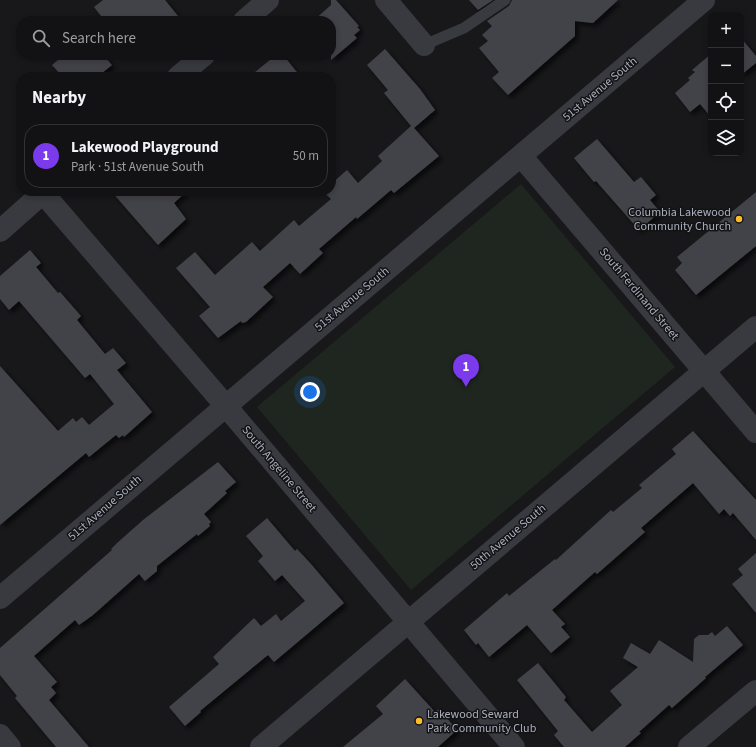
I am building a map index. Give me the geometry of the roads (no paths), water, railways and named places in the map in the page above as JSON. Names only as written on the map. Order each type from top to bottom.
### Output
[{"type":"street","points":[[250,16],[268,0]]},
{"type":"street","points":[[386,0],[424,45]]},
{"type":"street","name":"51st Avenue South","points":[[0,598],[225,405],[704,0]]},
{"type":"street","points":[[184,72],[198,60]]},
{"type":"street","name":"South Ferdinand Street","points":[[521,156],[756,432]]},
{"type":"street","points":[[0,231],[39,196]]},
{"type":"street","name":"South Angeline Street","points":[[47,196],[514,747]]},
{"type":"street","name":"50th Avenue South","points":[[261,747],[756,327]]},
{"type":"street","points":[[689,747],[756,691]]},
{"type":"street","points":[[0,735],[10,747]]},
{"type":"lane","points":[[424,45],[464,28],[505,0]]},
{"type":"place","name":"Columbia Lakewood Community Church","points":[[739,219]]},
{"type":"place","name":"Lakewood Playground","points":[[466,387]]},
{"type":"place","name":"Lakewood Seward Park Community Club","points":[[419,721]]}]
